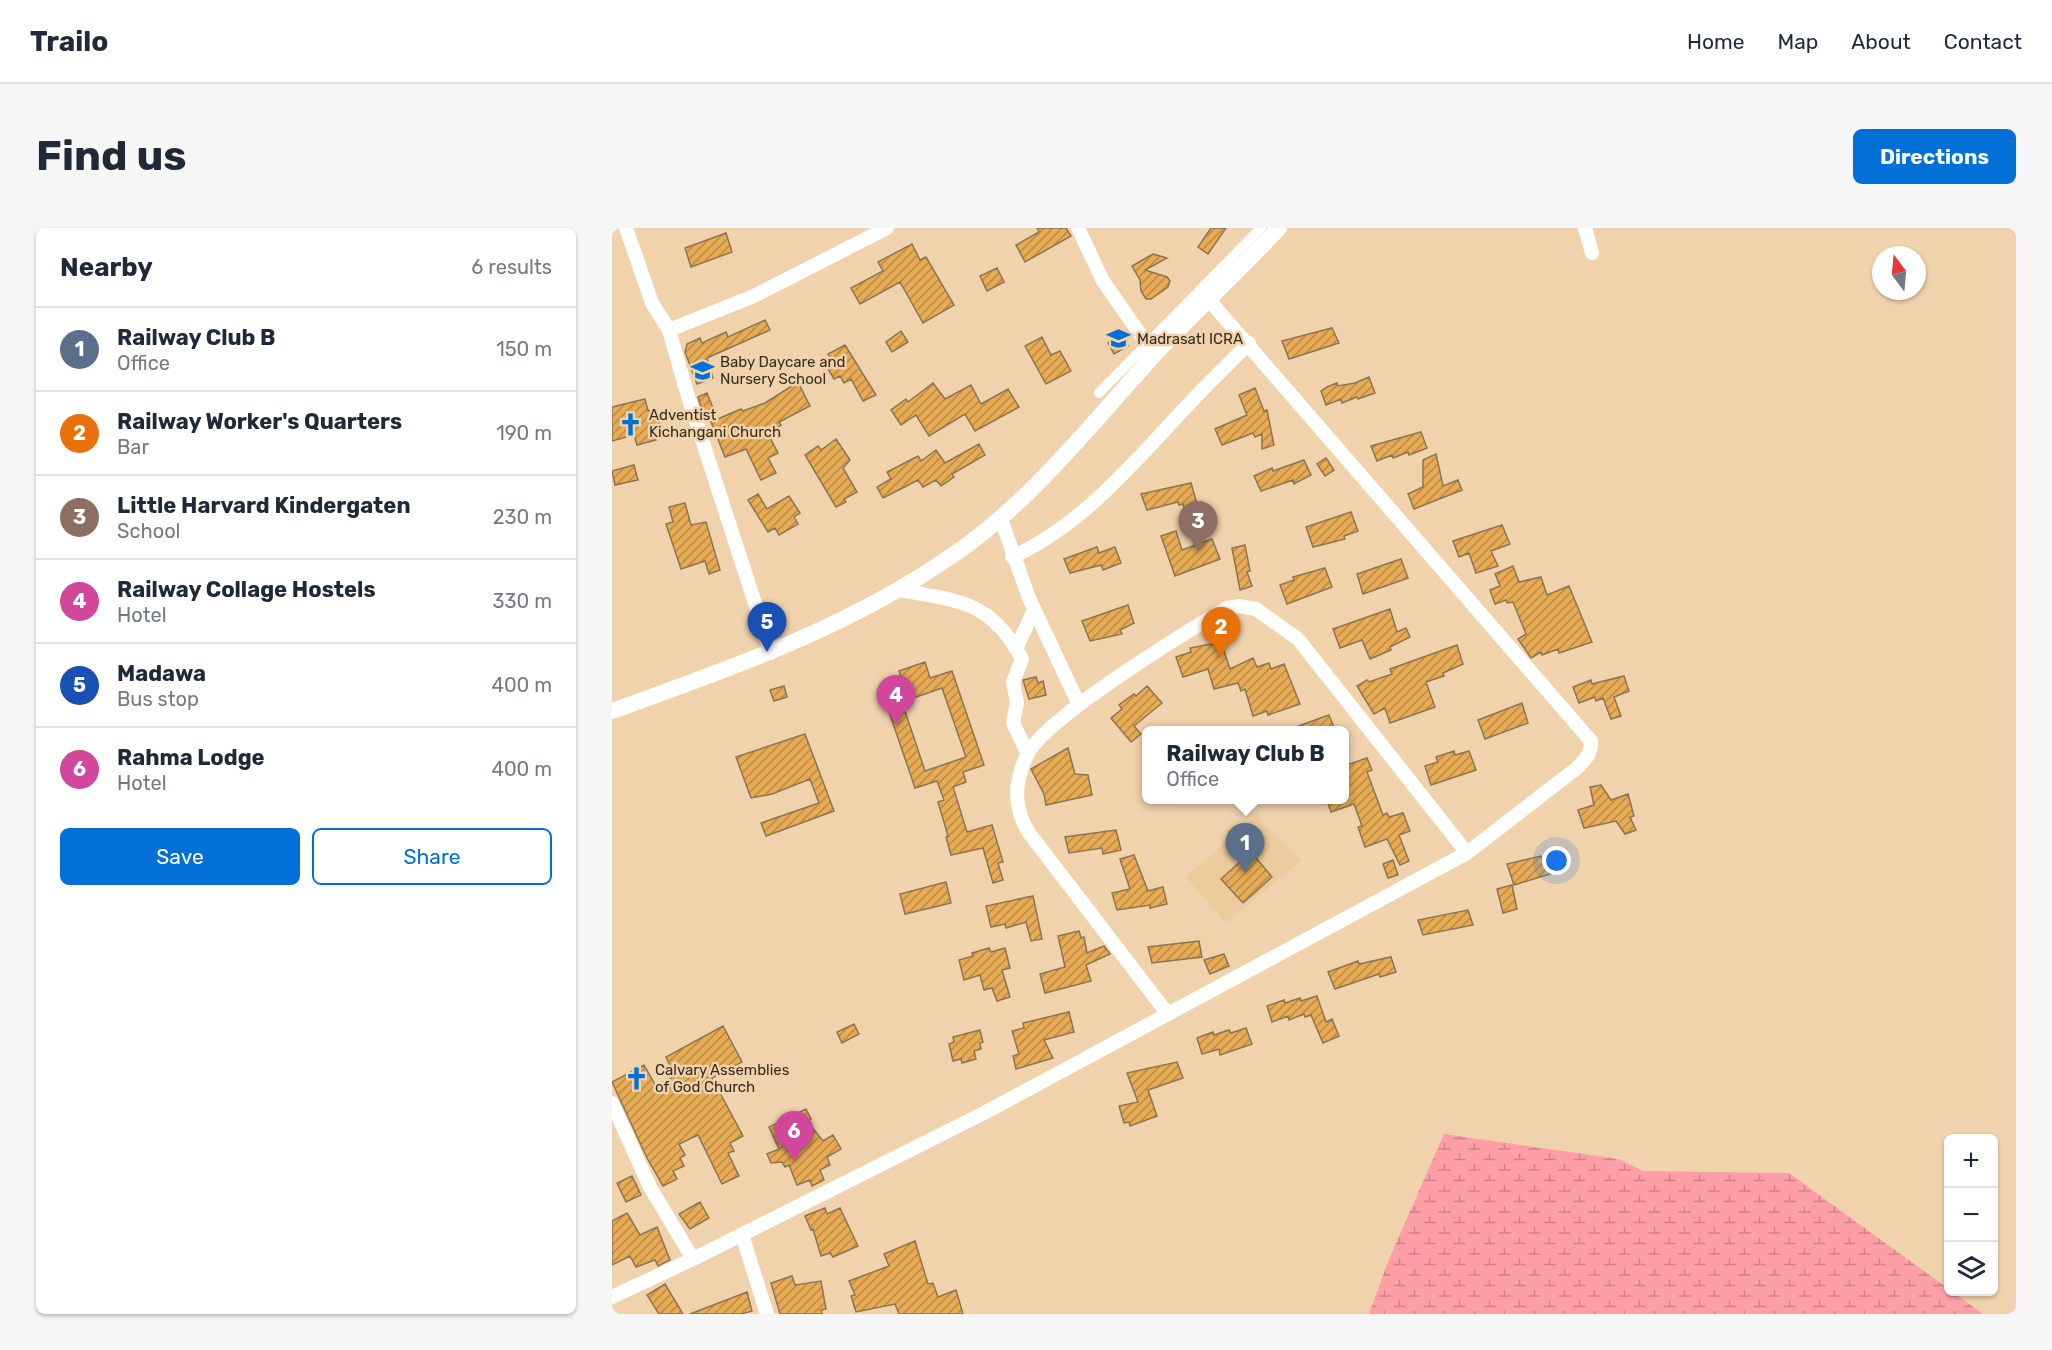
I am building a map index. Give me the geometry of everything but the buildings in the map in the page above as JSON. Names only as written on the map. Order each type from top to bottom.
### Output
[{"type":"street","points":[[626,228],[652,303],[669,330],[687,393],[771,653]]},
{"type":"street","points":[[1078,228],[1103,281],[1152,348]]},
{"type":"street","points":[[612,711],[771,653],[846,619],[900,590],[954,555],[1000,519],[1073,448],[1152,348],[1261,228]]},
{"type":"street","points":[[1100,393],[1209,300],[1280,228]]},
{"type":"street","points":[[1585,228],[1592,253]]},
{"type":"street","points":[[669,330],[754,296],[878,230]]},
{"type":"street","points":[[612,1297],[742,1235],[986,1112],[1467,853],[1588,757],[1592,748],[1591,741],[1249,343],[1209,300]]},
{"type":"street","points":[[1012,556],[1035,546],[1104,492],[1135,463],[1249,343]]},
{"type":"street","points":[[1000,519],[1034,610],[1079,705]]},
{"type":"street","points":[[900,590],[974,606],[994,620],[1011,638],[1022,658],[1013,682],[1017,703],[1013,723],[1028,754]]},
{"type":"street","points":[[1167,1013],[1092,913],[1036,844],[1022,822],[1016,783],[1028,754],[1052,727],[1079,705],[1227,608],[1239,606],[1256,609],[1298,639],[1467,853]]},
{"type":"street","points":[[1016,649],[1034,610]]},
{"type":"street","points":[[612,1103],[650,1187],[693,1259]]},
{"type":"street","points":[[742,1235],[767,1314]]},
{"type":"shaded area","points":[[1256,816],[1301,861],[1226,923],[1186,877]]},
{"type":"green space","points":[[1444,1134],[1619,1159],[1643,1171],[1789,1173],[1944,1286],[1944,1296],[1958,1296],[1983,1314],[1369,1314],[1389,1259]]},
{"type":"place","name":"Madrasatl ICRA","points":[[1119,339]]},
{"type":"place","name":"Baby Daycare and Nursery School","points":[[702,371]]},
{"type":"place","name":"Adventist Kichangani Church","points":[[631,424]]},
{"type":"place","name":"Little Harvard Kindergaten","points":[[1198,551]]},
{"type":"place","name":"Madawa","points":[[767,652]]},
{"type":"place","name":"Railway Worker's Quarters","points":[[1221,657]]},
{"type":"place","name":"Railway Collage Hostels","points":[[896,725]]},
{"type":"place","name":"Railway Club B","points":[[1245,873]]},
{"type":"place","name":"Calvary Assemblies of God Church","points":[[637,1079]]},
{"type":"place","name":"Rahma Lodge","points":[[794,1161]]}]
